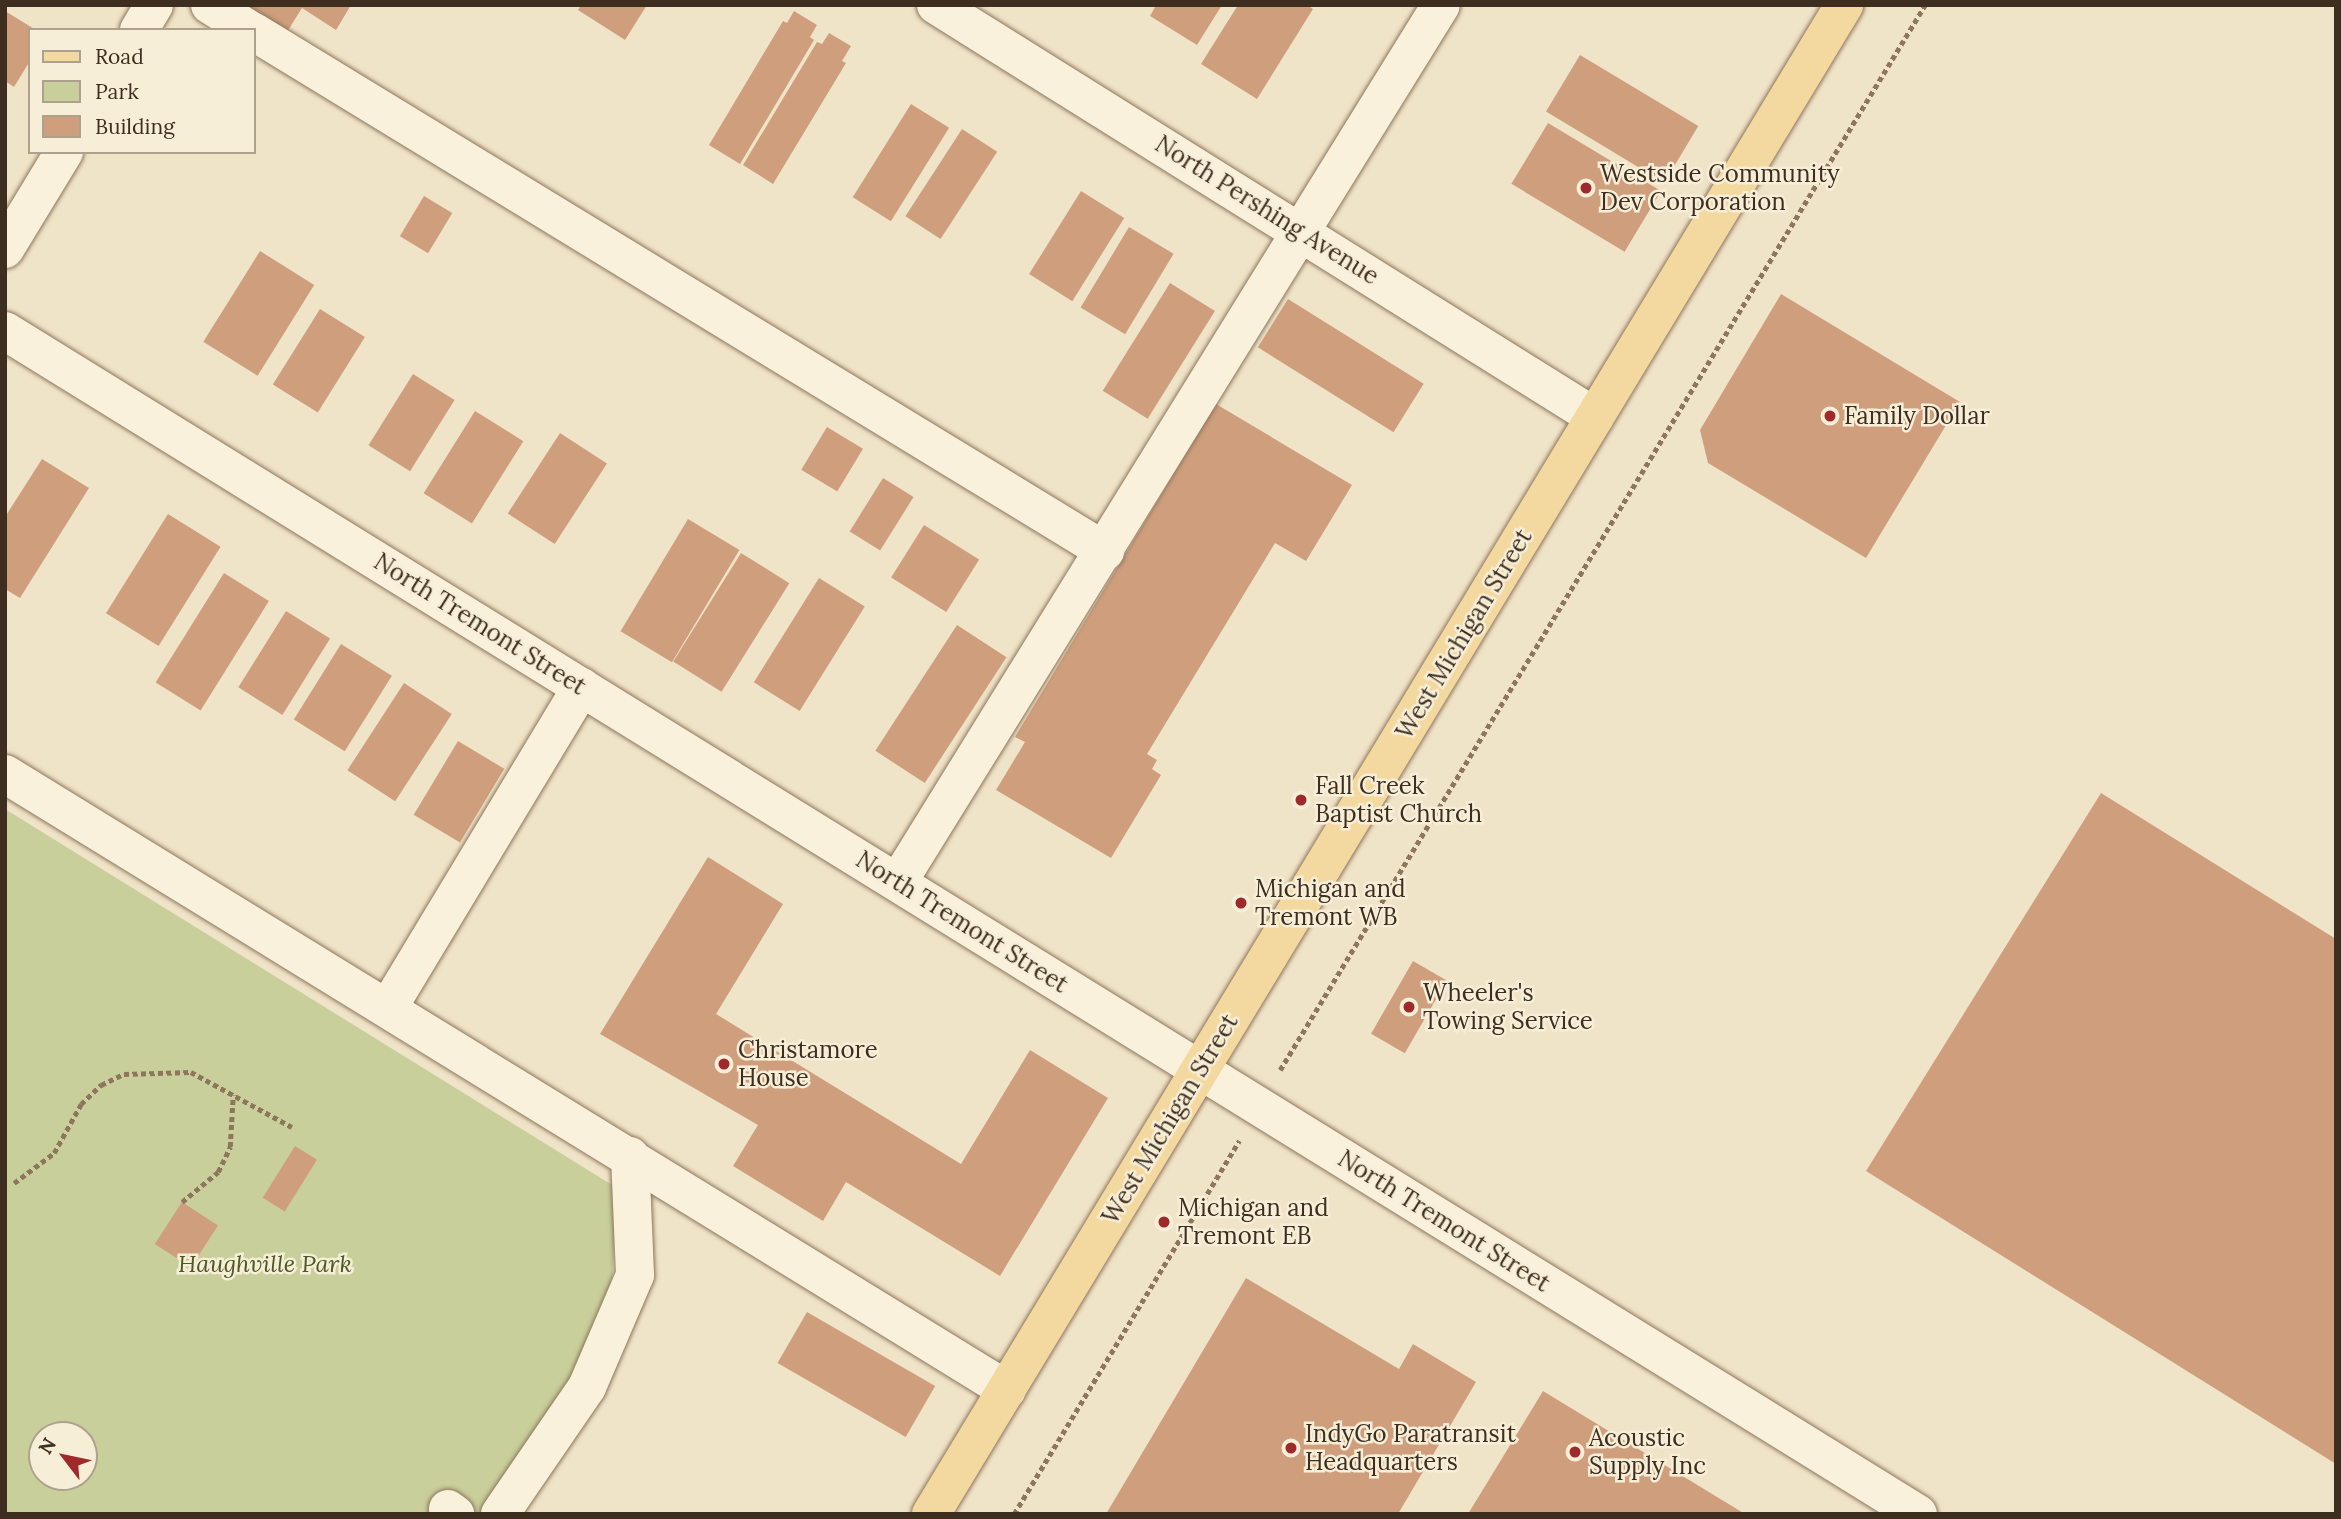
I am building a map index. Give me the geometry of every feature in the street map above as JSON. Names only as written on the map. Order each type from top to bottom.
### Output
[{"type":"main road","name":"West Michigan Street","points":[[931,1514],[1844,5]]},
{"type":"street","points":[[140,28],[154,5]]},
{"type":"street","points":[[209,5],[247,28]]},
{"type":"street","name":"North Pershing Avenue","points":[[936,5],[1595,416]]},
{"type":"street","points":[[898,882],[1303,232],[1441,5]]},
{"type":"street","points":[[256,33],[1105,551]]},
{"type":"street","points":[[5,249],[63,154]]},
{"type":"street","name":"North Tremont Street","points":[[5,331],[1918,1514]]},
{"type":"street","points":[[388,1008],[582,687]]},
{"type":"street","points":[[5,774],[1007,1390]]},
{"type":"street","points":[[500,1514],[587,1387],[635,1275],[630,1156]]},
{"type":"path","points":[[1278,1072],[1925,5]]},
{"type":"path","points":[[14,1183],[54,1153],[81,1104],[101,1085],[124,1074],[191,1072],[292,1126]]},
{"type":"path","points":[[182,1202],[218,1172],[230,1147],[233,1094]]},
{"type":"path","points":[[1014,1514],[1237,1145]]},
{"type":"green space","name":"Haughville Park","points":[[5,809],[617,1188],[612,1279],[591,1347],[496,1501],[480,1514],[5,1514]]},
{"type":"building","points":[[244,5],[351,5],[336,30],[302,8],[287,32]]},
{"type":"building","points":[[581,5],[647,5],[625,40],[578,10]]},
{"type":"building","points":[[1156,5],[1222,5],[1197,45],[1150,16]]},
{"type":"building","points":[[1238,5],[1307,5],[1313,9],[1257,99],[1201,64]]},
{"type":"building","points":[[5,11],[33,28],[28,28],[28,64],[14,87],[5,81]]},
{"type":"building","points":[[794,11],[817,25],[810,37],[814,40],[740,164],[709,145],[783,21],[787,23]]},
{"type":"building","points":[[829,33],[851,46],[842,61],[846,63],[773,184],[743,165],[817,42],[822,44]]},
{"type":"building","points":[[1580,55],[1698,126],[1664,183],[1546,112]]},
{"type":"building","points":[[911,104],[949,128],[891,221],[853,197]]},
{"type":"building","name":"Westside Community Dev Corporation","points":[[1548,123],[1661,191],[1625,252],[1511,184]]},
{"type":"building","points":[[962,129],[997,152],[941,239],[905,216]]},
{"type":"building","points":[[1081,191],[1124,218],[1072,301],[1029,274]]},
{"type":"building","points":[[424,196],[452,213],[428,253],[400,236]]},
{"type":"building","points":[[1129,227],[1174,254],[1125,334],[1081,308]]},
{"type":"building","points":[[260,251],[314,285],[258,376],[203,342]]},
{"type":"building","points":[[1170,283],[1215,311],[1148,419],[1103,391]]},
{"type":"building","name":"Family Dollar","points":[[1781,294],[1960,402],[1866,558],[1708,463],[1700,430]]},
{"type":"building","points":[[1288,299],[1424,384],[1393,432],[1258,347]]},
{"type":"building","points":[[320,309],[365,337],[318,413],[273,384]]},
{"type":"building","points":[[413,374],[455,400],[410,471],[368,445]]},
{"type":"building","points":[[1216,404],[1352,485],[1306,561],[1275,543],[1147,754],[1157,760],[1152,769],[1161,775],[1111,858],[996,790],[1025,742],[1015,737]]},
{"type":"building","points":[[475,411],[523,441],[472,523],[424,493]]},
{"type":"building","points":[[827,427],[863,449],[837,491],[801,470]]},
{"type":"building","points":[[560,433],[607,463],[555,544],[508,514]]},
{"type":"building","points":[[42,459],[89,488],[20,598],[5,589],[5,517]]},
{"type":"building","points":[[883,478],[914,497],[880,551],[850,531]]},
{"type":"building","points":[[168,514],[221,547],[159,646],[106,613]]},
{"type":"building","points":[[688,519],[739,550],[672,662],[621,631]]},
{"type":"building","points":[[924,525],[979,559],[946,612],[891,578]]},
{"type":"building","points":[[741,553],[789,583],[722,692],[673,662]]},
{"type":"building","points":[[224,573],[269,601],[201,710],[156,682]]},
{"type":"building","points":[[819,578],[865,607],[800,711],[754,682]]},
{"type":"building","points":[[286,611],[330,639],[282,715],[238,687]]},
{"type":"building","points":[[957,625],[1006,657],[925,783],[875,751]]},
{"type":"building","points":[[341,644],[392,676],[345,751],[294,719]]},
{"type":"building","points":[[404,683],[452,714],[395,801],[347,770]]},
{"type":"building","points":[[458,741],[504,769],[460,843],[414,815]]},
{"type":"building","points":[[2101,793],[2336,939],[2336,1464],[1866,1171]]},
{"type":"building","name":"Christamore House","points":[[708,857],[783,904],[716,1014],[961,1164],[1030,1050],[1108,1098],[1000,1276],[846,1182],[823,1221],[733,1166],[758,1125],[600,1034]]},
{"type":"building","name":"Wheeler's Towing Service","points":[[1413,961],[1447,980],[1405,1053],[1371,1034]]},
{"type":"building","points":[[295,1146],[317,1160],[285,1212],[263,1198]]},
{"type":"building","points":[[182,1202],[218,1225],[191,1267],[155,1244]]},
{"type":"building","name":"IndyGo Paratransit Headquarters","points":[[1246,1278],[1399,1369],[1413,1344],[1476,1382],[1398,1514],[1106,1514]]},
{"type":"building","points":[[807,1312],[935,1386],[906,1437],[778,1363]]},
{"type":"building","name":"Acoustic Supply Inc","points":[[1543,1391],[1745,1514],[1468,1514]]},
{"type":"place","name":"Westside Community Dev Corporation","points":[[1586,188]]},
{"type":"place","name":"Family Dollar","points":[[1830,416]]},
{"type":"place","name":"Fall Creek Baptist Church","points":[[1301,800]]},
{"type":"place","name":"Michigan and Tremont WB","points":[[1241,903]]},
{"type":"place","name":"Wheeler's Towing Service","points":[[1409,1007]]},
{"type":"place","name":"Christamore House","points":[[724,1064]]},
{"type":"place","name":"Michigan and Tremont EB","points":[[1164,1222]]},
{"type":"place","name":"IndyGo Paratransit Headquarters","points":[[1291,1448]]},
{"type":"place","name":"Acoustic Supply Inc","points":[[1575,1452]]}]
